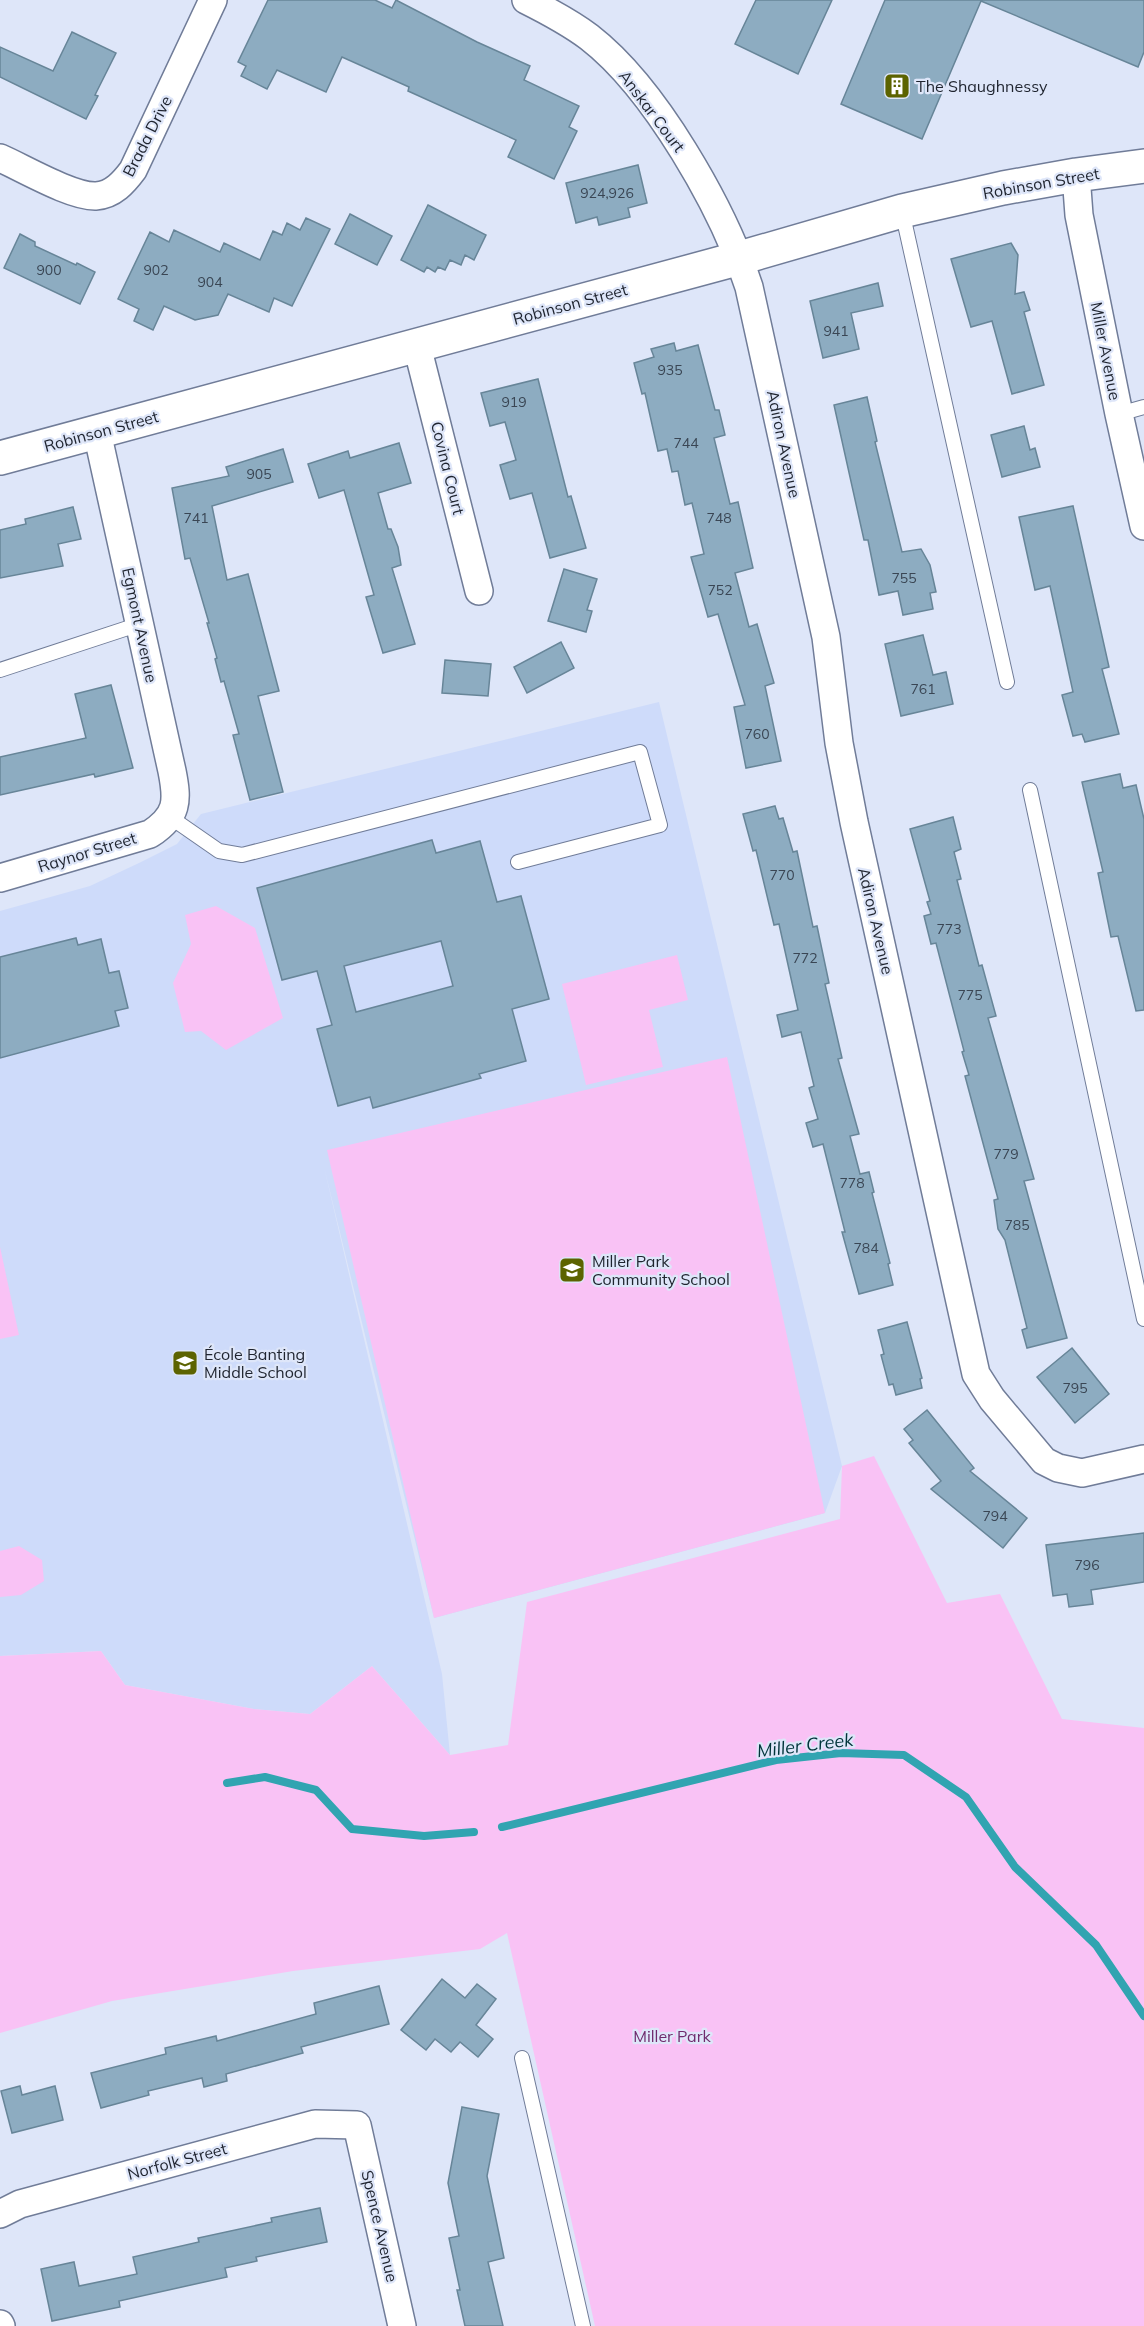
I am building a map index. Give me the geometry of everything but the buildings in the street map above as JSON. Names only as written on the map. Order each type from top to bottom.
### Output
[{"type":"street","name":"Brada Drive","points":[[0,158],[84,195],[108,194],[120,186],[133,170],[213,0]]},
{"type":"street","name":"Anskar Court","points":[[526,0],[564,20],[590,38],[633,81],[686,156],[720,214],[740,258]]},
{"type":"street","name":"Robinson Street","points":[[0,458],[740,258],[902,211],[1003,188],[1144,166]]},
{"type":"street","name":"Miller Avenue","points":[[1076,175],[1077,206],[1131,411],[1144,526]]},
{"type":"street","name":"Adiron Avenue","points":[[740,258],[749,287],[826,637],[839,743],[854,822],[976,1374],[992,1399],[1044,1461],[1058,1468],[1082,1473],[1144,1459]]},
{"type":"street","name":"Covina Court","points":[[417,346],[479,591]]},
{"type":"street","name":"Egmont Avenue","points":[[97,432],[176,790],[175,805],[170,817]]},
{"type":"street","name":"Raynor Street","points":[[0,878],[150,834],[170,817]]},
{"type":"street","name":"Norfolk Street","points":[[0,2214],[20,2204],[315,2124],[357,2125]]},
{"type":"street","name":"Spence Avenue","points":[[357,2125],[402,2326]]},
{"type":"lane","points":[[902,211],[1007,682]]},
{"type":"lane","points":[[0,670],[140,624]]},
{"type":"lane","points":[[170,817],[219,851],[242,855],[640,752],[660,825],[518,862]]},
{"type":"lane","points":[[1030,790],[1144,1319]]},
{"type":"lane","points":[[522,2058],[582,2326]]},
{"type":"shaded area","points":[[659,702],[842,1466],[825,1513],[434,1618],[324,1167],[442,1674],[450,1755],[372,1666],[310,1714],[254,1709],[125,1685],[101,1651],[0,1656],[0,911],[90,886],[139,863],[177,844],[201,814]]},
{"type":"green space","points":[[216,906],[255,928],[283,1018],[226,1050],[201,1031],[185,1032],[173,983],[191,944],[185,915]]},
{"type":"green space","points":[[677,955],[688,1000],[649,1010],[663,1067],[586,1085],[562,984]]},
{"type":"green space","points":[[727,1057],[825,1513],[434,1618],[327,1150]]},
{"type":"green space","points":[[0,1247],[19,1335],[0,1339]]},
{"type":"green space","name":"Miller Park","points":[[874,1456],[947,1603],[1000,1594],[1062,1719],[1144,1728],[1144,2326],[595,2326],[507,1933],[480,1949],[293,1971],[112,2001],[0,2033],[0,1656],[101,1651],[125,1685],[254,1709],[310,1714],[372,1666],[450,1755],[508,1745],[527,1602],[840,1519],[842,1466]]},
{"type":"green space","points":[[19,1546],[42,1560],[44,1581],[21,1595],[0,1597],[0,1551]]},
{"type":"waterway","name":"Miller Creek","points":[[502,1827],[776,1760],[841,1753],[904,1755],[966,1797],[1015,1867],[1096,1945],[1144,2016]]},
{"type":"waterway","name":"Miller Creek","points":[[227,1783],[265,1777],[316,1790],[352,1829],[424,1836],[474,1832]]},
{"type":"place","name":"The Shaughnessy","points":[[897,86]]},
{"type":"place","name":"Miller Park Community School","points":[[572,1270]]},
{"type":"place","name":"École Banting Middle School","points":[[185,1363]]}]
